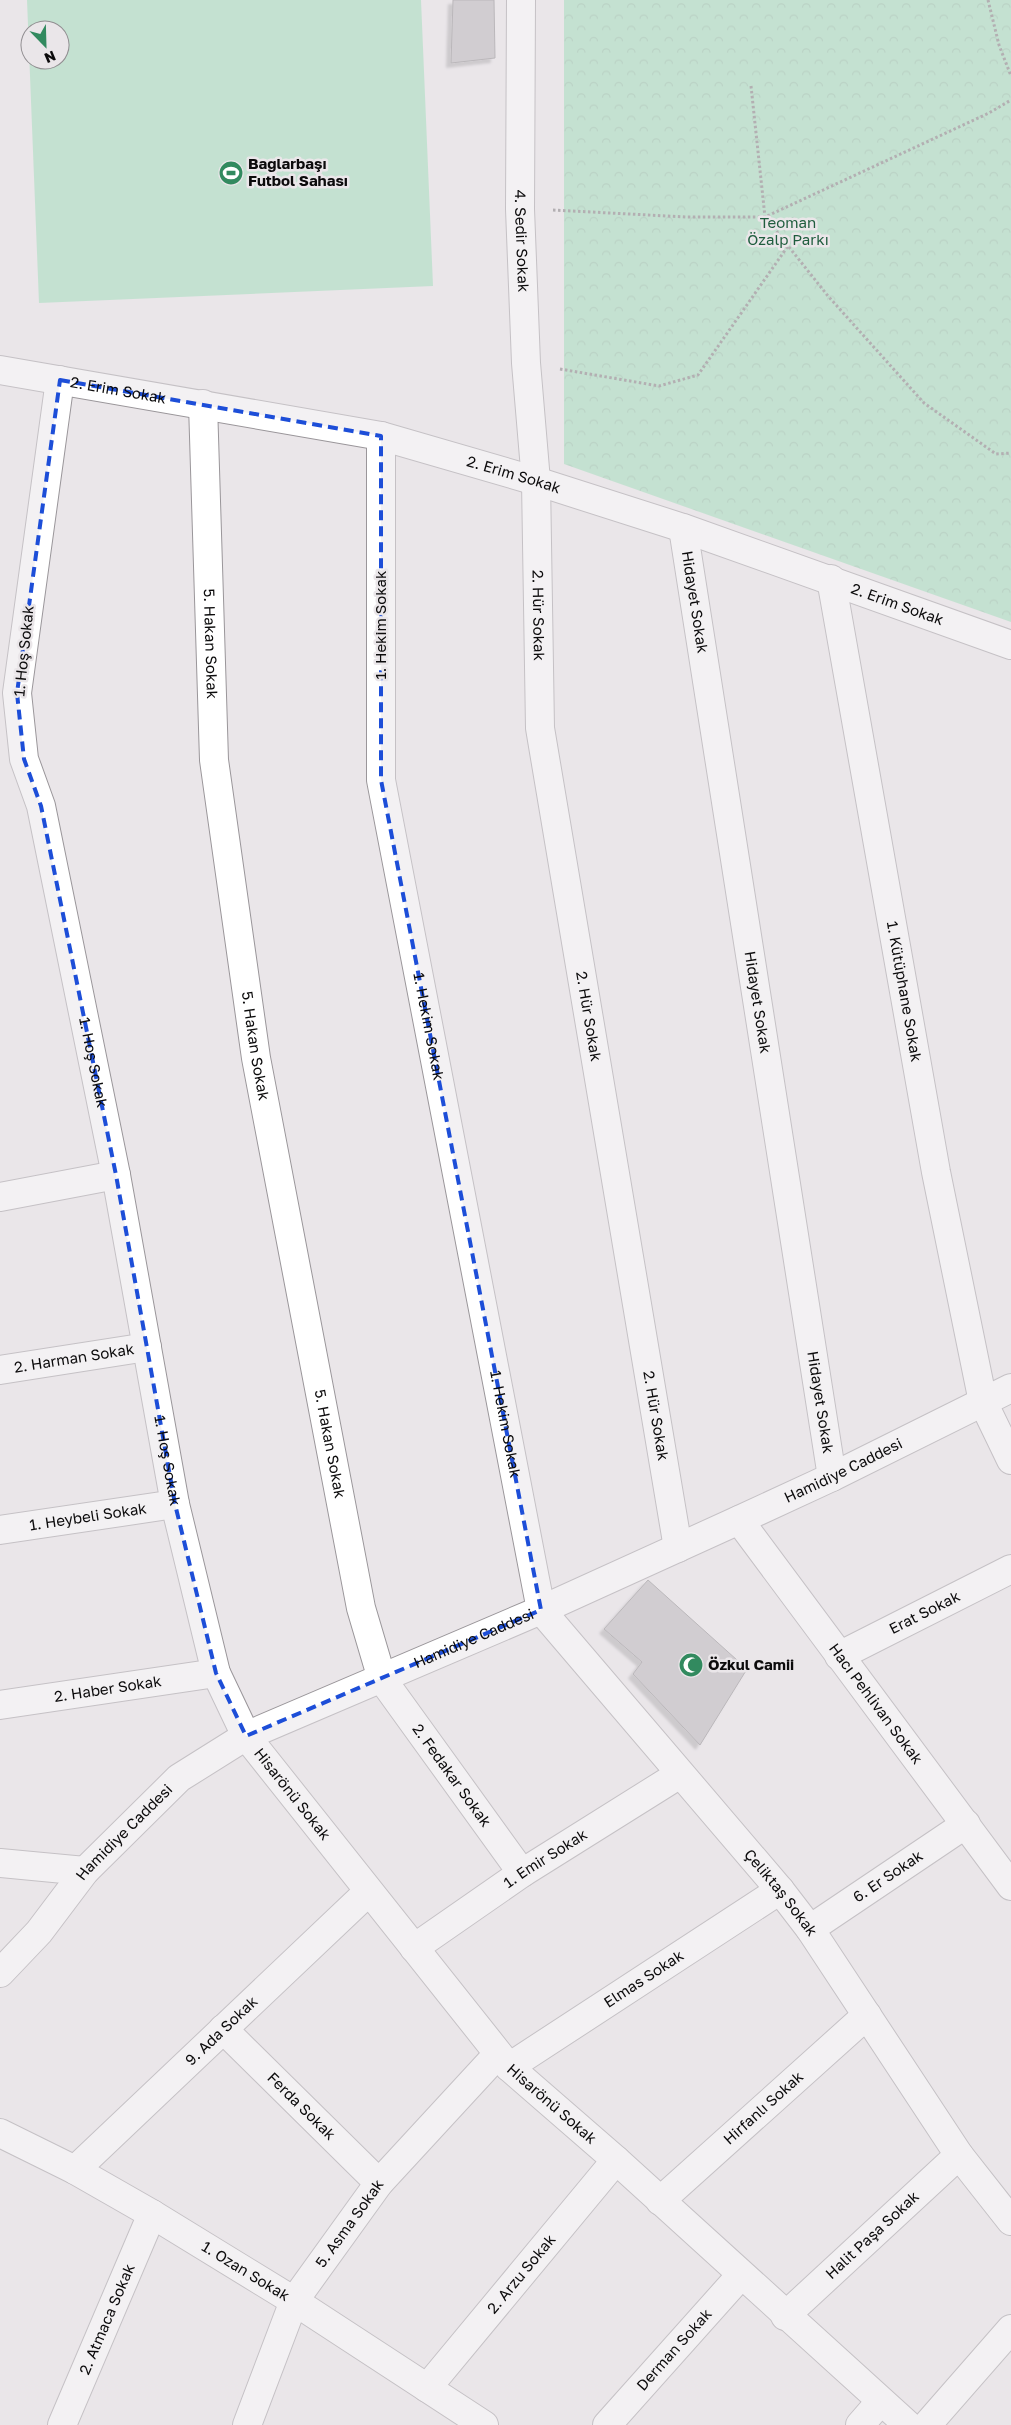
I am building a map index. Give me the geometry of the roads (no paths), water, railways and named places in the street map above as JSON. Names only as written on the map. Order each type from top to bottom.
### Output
[{"type":"street","name":"4. Sedir Sokak","points":[[522,0],[520,208],[526,363],[536,481]]},
{"type":"street","name":"2. Erim Sokak","points":[[0,370],[380,436],[536,481],[683,528],[831,579],[1010,652]]},
{"type":"street","name":"1. Hoş Sokak","points":[[60,380],[17,694],[24,759],[41,806],[116,1175],[175,1504],[216,1673],[246,1736]]},
{"type":"street","name":"5. Hakan Sokak","points":[[203,404],[214,760],[222,818],[256,1058],[362,1608],[382,1678]]},
{"type":"street","name":"1. Hekim Sokak","points":[[380,436],[381,780],[541,1610]]},
{"type":"street","name":"2. Hür Sokak","points":[[536,481],[540,728],[678,1548]]},
{"type":"street","name":"Hidayet Sokak","points":[[683,528],[832,1477]]},
{"type":"street","name":"1. Kütüphane Sokak","points":[[831,579],[936,1172],[982,1402],[1011,1460]]},
{"type":"street","points":[[0,1197],[116,1175]]},
{"type":"street","name":"2. Harman Sokak","points":[[0,1370],[147,1347]]},
{"type":"street","name":"Hamidiye Caddesi","points":[[0,1973],[38,1932],[86,1872],[179,1778],[246,1736],[541,1610],[678,1548],[832,1477],[1011,1388]]},
{"type":"street","name":"1. Heybeli Sokak","points":[[0,1530],[175,1504]]},
{"type":"street","name":"Hacı Pehlivan Sokak","points":[[739,1520],[838,1656],[1011,1886]]},
{"type":"street","name":"Erat Sokak","points":[[838,1656],[1011,1569]]},
{"type":"street","name":"Çeliktaş Sokak","points":[[541,1610],[780,1890],[810,1929],[959,2155],[1011,2222]]},
{"type":"street","name":"2. Haber Sokak","points":[[0,1705],[216,1673]]},
{"type":"street","name":"2. Fedakar Sokak","points":[[382,1678],[522,1872]]},
{"type":"street","name":"Hisarönü Sokak","points":[[246,1736],[503,2060],[616,2160],[880,2402],[908,2425]]},
{"type":"street","name":"1. Emir Sokak","points":[[414,1948],[522,1872],[680,1774]]},
{"type":"street","name":"6. Er Sokak","points":[[810,1929],[966,1824]]},
{"type":"street","points":[[0,1863],[86,1872]]},
{"type":"street","name":"Elmas Sokak","points":[[503,2060],[780,1890]]},
{"type":"street","name":"9. Ada Sokak","points":[[75,2170],[368,1892]]},
{"type":"street","name":"Hirfanlı Sokak","points":[[660,2201],[867,2015]]},
{"type":"street","name":"Ferda Sokak","points":[[223,2029],[379,2183]]},
{"type":"street","name":"5. Asma Sokak","points":[[247,2425],[294,2301],[379,2183],[503,2060]]},
{"type":"street","name":"1. Ozan Sokak","points":[[0,2135],[75,2170],[152,2214],[294,2301],[427,2388],[448,2415],[484,2425]]},
{"type":"street","name":"Halit Paşa Sokak","points":[[785,2316],[959,2155]]},
{"type":"street","name":"2. Arzu Sokak","points":[[427,2388],[616,2160]]},
{"type":"street","name":"2. Atmaca Sokak","points":[[62,2425],[152,2214]]},
{"type":"street","name":"Derman Sokak","points":[[608,2425],[741,2275]]},
{"type":"street","points":[[926,2425],[1011,2329]]},
{"type":"street","points":[[860,2425],[880,2402]]},
{"type":"place","name":"Bağlarbaşı Futbol Sahası","points":[[231,173]]},
{"type":"place","name":"Özkul Camii","points":[[691,1665]]},
{"type":"park label","name":"Teoman Özalp Parkı","points":[[788,232]]}]
